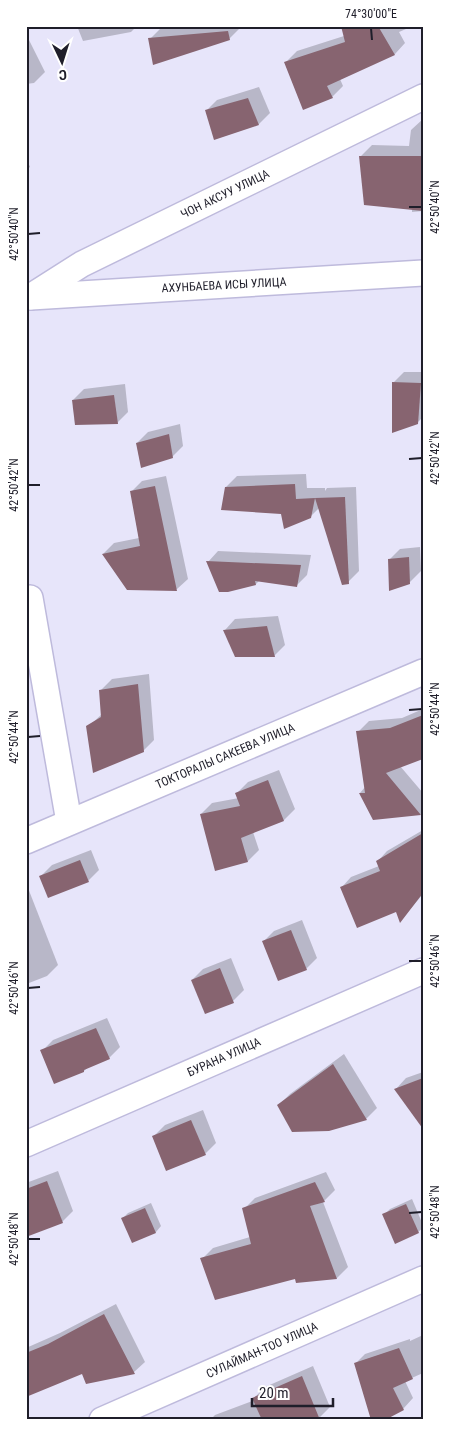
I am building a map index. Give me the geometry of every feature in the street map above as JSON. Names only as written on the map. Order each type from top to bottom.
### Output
[{"type":"street","name":"ЧОН АКСУУ УЛИЦА","points":[[28,297],[82,264],[423,97]]},
{"type":"street","name":"АХУНБАЕВА ИСЫ УЛИЦА","points":[[28,297],[423,273]]},
{"type":"street","points":[[30,598],[69,822]]},
{"type":"street","name":"ТОКТОРАЛЫ САКЕЕВА УЛИЦА","points":[[26,841],[423,672]]},
{"type":"street","name":"БУРАНА УЛИЦА","points":[[26,1144],[423,971]]},
{"type":"street","name":"СУЛАЙМАН-ТОО УЛИЦА","points":[[102,1420],[423,1279]]},
{"type":"building","points":[[341,26],[378,26],[395,55],[327,86],[333,98],[303,110],[284,62],[345,42]]},
{"type":"building","points":[[228,31],[230,40],[153,65],[148,38]]},
{"type":"building","points":[[248,98],[259,125],[214,140],[205,110]]},
{"type":"building","points":[[359,156],[423,156],[423,211],[364,205]]},
{"type":"building","points":[[392,382],[421,383],[418,424],[392,433]]},
{"type":"building","points":[[114,395],[118,424],[75,425],[72,400]]},
{"type":"building","points":[[169,434],[173,458],[141,468],[136,443]]},
{"type":"building","points":[[295,484],[296,499],[315,498],[311,518],[284,529],[281,514],[221,510],[225,487]]},
{"type":"building","points":[[155,486],[177,591],[127,590],[102,554],[140,546],[130,491]]},
{"type":"building","points":[[345,497],[349,584],[342,585],[315,498]]},
{"type":"building","points":[[409,557],[410,584],[389,591],[388,559]]},
{"type":"building","points":[[206,561],[301,565],[297,587],[255,581],[256,585],[228,592],[219,592]]},
{"type":"building","points":[[267,626],[275,657],[235,657],[223,630]]},
{"type":"building","points":[[138,684],[144,752],[93,773],[86,726],[101,717],[99,690]]},
{"type":"building","points":[[423,715],[423,759],[386,773],[421,815],[373,820],[359,793],[365,793],[356,731],[390,728]]},
{"type":"building","points":[[268,780],[284,821],[241,838],[248,862],[215,871],[200,814],[240,806],[235,793]]},
{"type":"building","points":[[423,833],[423,893],[400,923],[396,912],[357,928],[340,887],[380,871],[376,861]]},
{"type":"building","points":[[80,860],[89,882],[48,898],[39,876]]},
{"type":"building","points":[[291,930],[307,970],[278,981],[262,941]]},
{"type":"building","points":[[220,968],[234,1003],[205,1014],[191,980]]},
{"type":"building","points":[[96,1028],[110,1059],[54,1084],[40,1050]]},
{"type":"building","points":[[333,1064],[367,1120],[329,1131],[292,1132],[277,1105]]},
{"type":"building","points":[[423,1078],[423,1129],[394,1089]]},
{"type":"building","points":[[191,1120],[206,1155],[166,1171],[152,1136]]},
{"type":"building","points":[[47,1181],[63,1223],[26,1237],[26,1189]]},
{"type":"building","points":[[315,1182],[325,1202],[310,1206],[337,1279],[296,1283],[295,1279],[215,1300],[200,1258],[251,1244],[242,1208]]},
{"type":"building","points":[[406,1204],[419,1233],[395,1244],[382,1214]]},
{"type":"building","points":[[145,1208],[156,1233],[132,1243],[121,1218]]},
{"type":"building","points":[[104,1314],[135,1374],[86,1384],[82,1374],[26,1397],[26,1353],[48,1344]]},
{"type":"building","points":[[399,1348],[413,1379],[393,1388],[404,1410],[385,1420],[371,1420],[354,1363]]},
{"type":"building","points":[[302,1376],[320,1420],[262,1420],[252,1398]]}]
